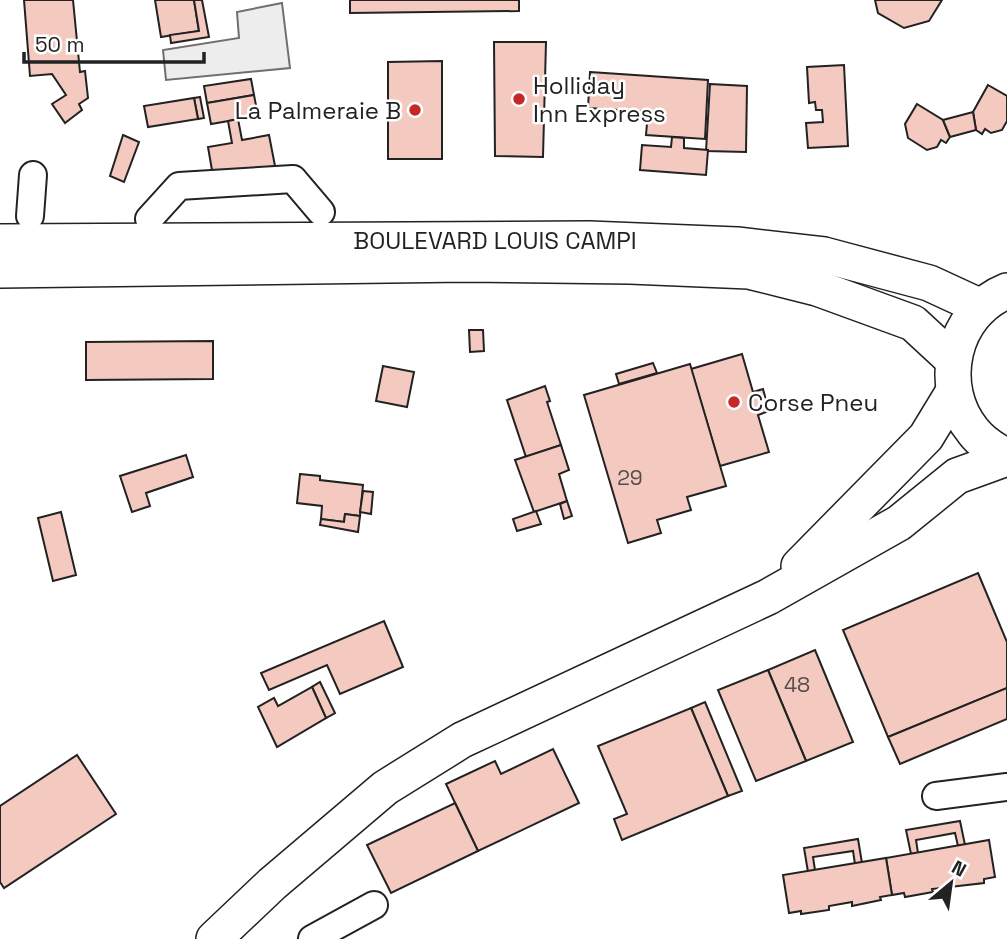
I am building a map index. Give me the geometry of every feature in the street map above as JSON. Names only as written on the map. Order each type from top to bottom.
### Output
[{"type":"main road","name":"BOULEVARD LOUIS CAMPI","points":[[0,242],[589,239],[737,245],[824,256],[994,299]]},
{"type":"main road","name":"BOULEVARD LOUIS CAMPI","points":[[0,270],[466,264],[630,265],[749,271],[817,288],[913,323],[954,376]]},
{"type":"main road","points":[[768,597],[926,438],[954,376],[968,323],[994,299]]},
{"type":"main road","points":[[954,376],[971,429],[988,446],[1007,458]]},
{"type":"main road","points":[[214,939],[272,884],[385,788],[462,740],[768,597],[899,523],[957,476],[1007,458]]},
{"type":"street","points":[[30,216],[33,175]]},
{"type":"street","points":[[149,219],[179,186],[293,179],[321,212]]},
{"type":"street","points":[[936,796],[1007,787]]},
{"type":"street","points":[[312,939],[373,905]]},
{"type":"shaded area","points":[[282,3],[290,68],[166,80],[163,50],[239,38],[237,12]]},
{"type":"building","points":[[24,0],[73,0],[80,72],[85,71],[88,98],[79,104],[82,110],[65,123],[52,104],[66,95],[52,74],[30,76]]},
{"type":"building","points":[[155,0],[194,0],[199,31],[161,37]]},
{"type":"building","points":[[194,0],[202,0],[209,37],[171,43],[170,35],[199,31]]},
{"type":"building","points":[[350,0],[519,0],[519,11],[350,13]]},
{"type":"building","points":[[875,0],[942,0],[929,21],[904,28],[878,13]]},
{"type":"building","name":"Holliday Inn Express","points":[[494,42],[546,42],[543,157],[495,156]]},
{"type":"building","name":"La Palmeraie B","points":[[442,61],[442,159],[388,159],[388,62]]},
{"type":"building","points":[[844,65],[848,146],[808,148],[806,123],[823,122],[822,110],[816,110],[815,102],[809,103],[807,67]]},
{"type":"building","points":[[590,72],[708,80],[705,139],[646,135],[648,112],[588,108]]},
{"type":"building","points":[[251,79],[254,95],[207,103],[204,86]]},
{"type":"building","points":[[710,84],[747,86],[746,152],[706,151]]},
{"type":"building","points":[[988,85],[1007,96],[1007,121],[1002,130],[991,133],[985,129],[982,134],[976,130],[973,112]]},
{"type":"building","points":[[254,95],[258,116],[211,124],[207,103]]},
{"type":"building","points":[[200,97],[204,118],[198,119],[194,98]]},
{"type":"building","points":[[194,98],[198,119],[148,127],[144,106]]},
{"type":"building","points":[[917,104],[943,120],[950,137],[946,143],[941,140],[937,147],[927,150],[908,138],[905,124]]},
{"type":"building","points":[[973,112],[976,130],[950,137],[943,120]]},
{"type":"building","points":[[238,119],[242,140],[269,135],[275,166],[213,176],[208,147],[232,143],[228,121]]},
{"type":"building","points":[[123,135],[139,142],[124,182],[110,176]]},
{"type":"building","points":[[672,137],[684,138],[684,148],[708,150],[706,175],[640,170],[642,145],[671,147]]},
{"type":"building","points":[[469,330],[483,330],[484,351],[470,352]]},
{"type":"building","points":[[213,341],[213,379],[86,380],[86,342]]},
{"type":"building","name":"Corse Pneu","points":[[742,354],[753,392],[763,389],[769,411],[758,415],[769,452],[720,466],[691,369]]},
{"type":"building","points":[[653,363],[657,373],[619,384],[616,374]]},
{"type":"building","points":[[690,364],[726,486],[687,497],[691,510],[657,520],[661,533],[628,543],[584,395]]},
{"type":"building","points":[[383,366],[414,372],[407,407],[376,401]]},
{"type":"building","points":[[545,386],[550,401],[547,402],[561,445],[526,457],[507,400]]},
{"type":"building","points":[[561,445],[569,470],[559,474],[567,501],[534,512],[515,460]]},
{"type":"building","points":[[186,455],[193,477],[146,493],[150,506],[132,512],[120,476]]},
{"type":"building","points":[[300,474],[320,476],[320,480],[363,485],[360,516],[345,514],[344,522],[321,519],[322,506],[297,503]]},
{"type":"building","points":[[363,491],[373,492],[371,514],[360,512]]},
{"type":"building","points":[[567,501],[572,516],[564,519],[560,504]]},
{"type":"building","points":[[536,511],[541,524],[517,531],[513,519]]},
{"type":"building","points":[[61,512],[76,575],[53,581],[38,518]]},
{"type":"building","points":[[345,514],[360,516],[358,532],[320,525],[321,519],[344,522]]},
{"type":"building","points":[[978,573],[1007,642],[1007,688],[888,737],[843,630]]},
{"type":"building","points":[[384,621],[403,667],[340,694],[327,665],[269,690],[261,673]]},
{"type":"building","points":[[815,650],[853,742],[806,761],[768,670]]},
{"type":"building","points":[[768,670],[806,761],[756,781],[718,690]]},
{"type":"building","points":[[320,682],[335,713],[326,718],[312,687]]},
{"type":"building","points":[[312,687],[326,718],[277,747],[258,707],[274,698],[278,706]]},
{"type":"building","points":[[1007,688],[1007,719],[900,764],[888,737]]},
{"type":"building","points":[[705,702],[742,791],[728,796],[691,708]]},
{"type":"building","points":[[691,708],[728,796],[622,840],[614,819],[627,814],[598,746]]},
{"type":"building","points":[[553,749],[579,803],[478,851],[446,784],[495,761],[501,774]]},
{"type":"building","points":[[77,755],[116,814],[4,888],[0,882],[0,806]]},
{"type":"building","points":[[455,803],[478,851],[391,893],[367,845]]},
{"type":"building","points":[[960,821],[965,845],[958,846],[955,833],[916,840],[918,853],[911,854],[906,830]]},
{"type":"building","points":[[858,839],[862,863],[855,864],[853,851],[813,857],[815,870],[808,872],[804,848]]},
{"type":"building","points":[[989,840],[995,877],[984,879],[984,883],[932,889],[933,892],[905,897],[904,893],[892,895],[886,858]]},
{"type":"building","points":[[886,858],[892,895],[852,906],[852,902],[829,906],[829,910],[789,913],[783,875]]},
{"type":"place","name":"Holliday Inn Express","points":[[519,99]]},
{"type":"place","name":"La Palmeraie B","points":[[415,110]]},
{"type":"place","name":"Corse Pneu","points":[[734,402]]}]
